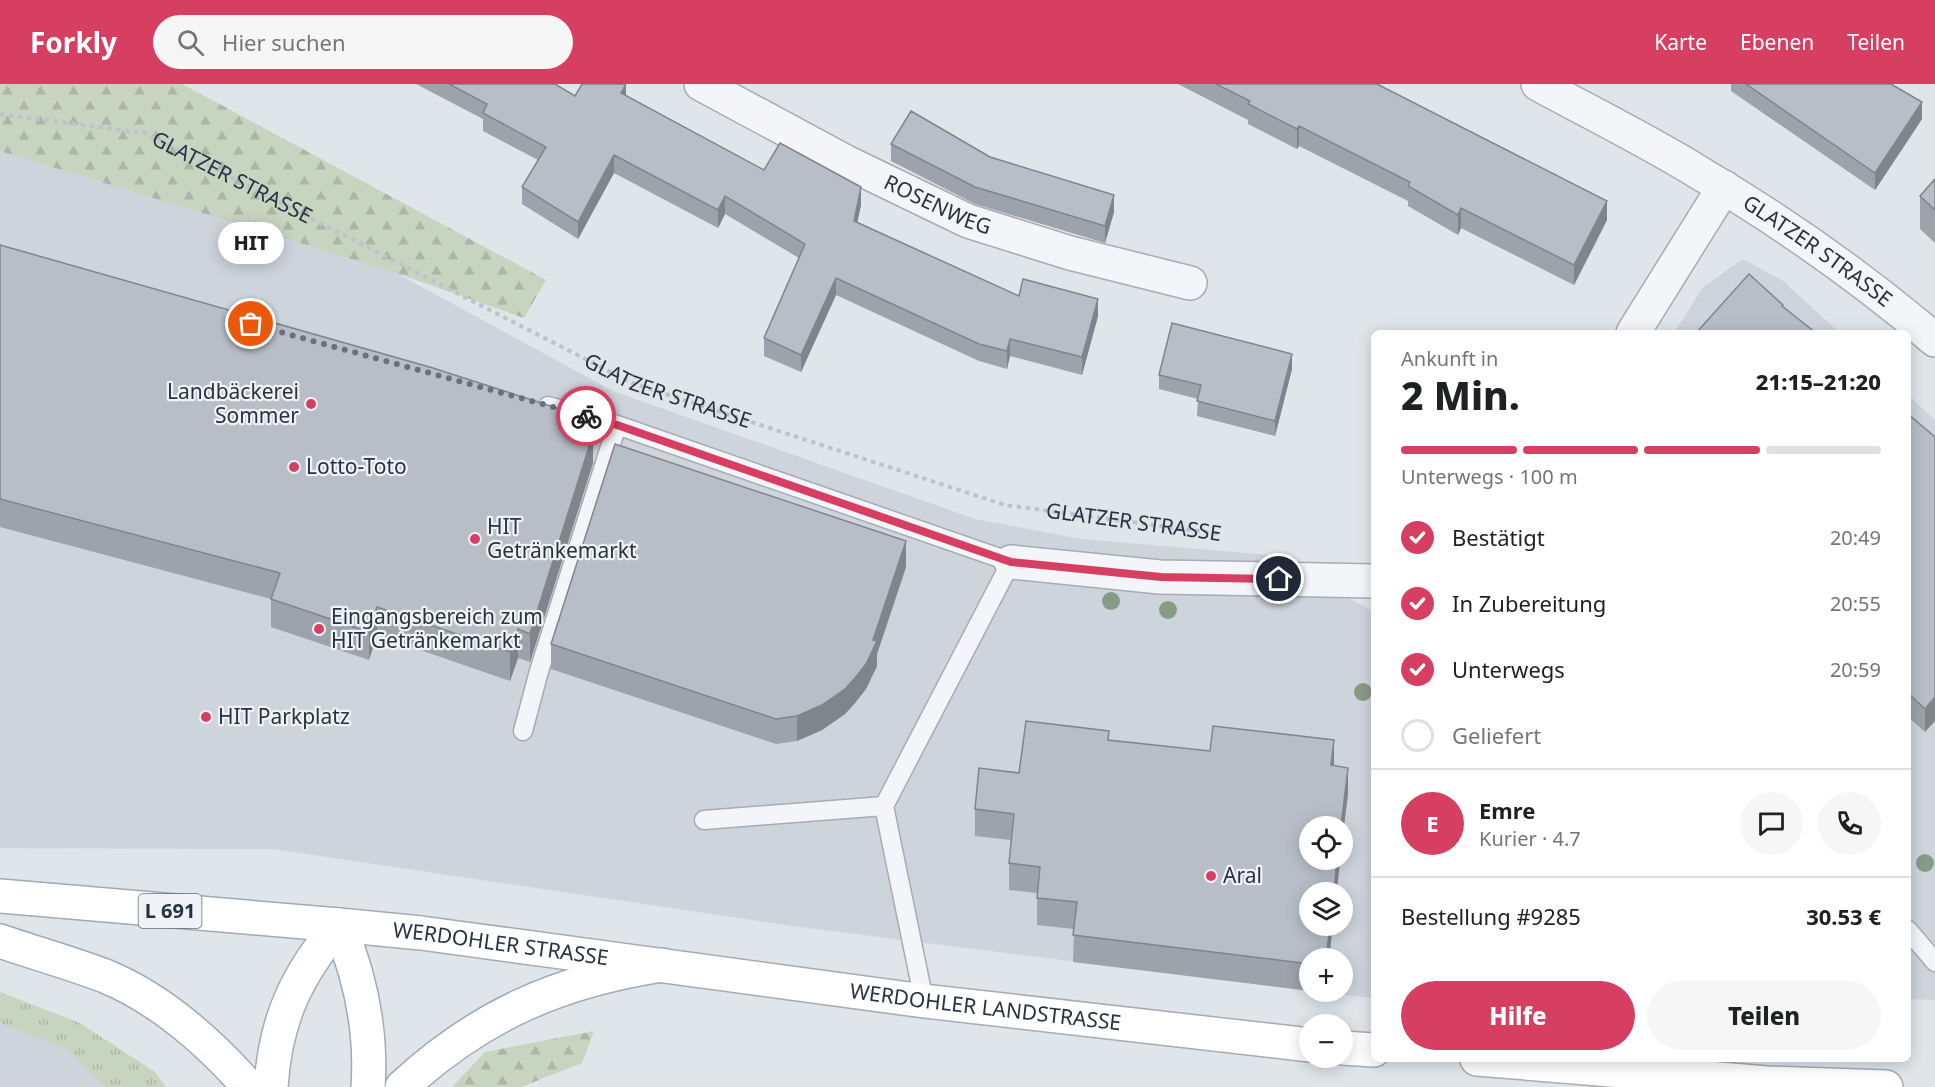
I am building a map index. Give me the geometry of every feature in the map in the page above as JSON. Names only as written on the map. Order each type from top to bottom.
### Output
[{"type":"main road","name":"L 691","points":[[0,896],[339,926]]},
{"type":"main road","name":"WERDOHLER STRASSE","points":[[339,926],[422,933],[662,965]]},
{"type":"main road","points":[[271,1087],[273,1056],[290,997],[309,964],[339,926],[354,960],[363,996],[370,1065],[368,1087]]},
{"type":"main road","points":[[0,941],[105,976],[134,991],[195,1033],[225,1060],[249,1087]]},
{"type":"main road","name":"WERDOHLER LANDSTRASSE","points":[[662,965],[924,1001],[1299,1044]]},
{"type":"main road","name":"L 691","points":[[402,1087],[460,1039],[498,1016],[537,998],[588,980],[662,965]]},
{"type":"main road","points":[[1353,1049],[1371,1050]]},
{"type":"main road","points":[[1503,1062],[1670,1081],[1886,1087]]},
{"type":"street","name":"ROSENWEG","points":[[701,84],[846,162],[968,220],[1070,253],[1190,283]]},
{"type":"street","name":"GLATZER STRASSE","points":[[1538,84],[1724,187],[1824,254],[1935,340]]},
{"type":"street","name":"GLATZER STRASSE","points":[[1635,330],[1724,187]]},
{"type":"street","name":"GLATZER STRASSE","points":[[1011,562],[1161,577],[1371,581]]},
{"type":"lane","name":"GLATZER STRASSE","points":[[526,400],[617,425],[1011,562]]},
{"type":"lane","points":[[523,731],[539,671],[617,425]]},
{"type":"lane","points":[[924,1001],[884,806],[1011,562]]},
{"type":"lane","points":[[704,819],[884,806]]},
{"type":"lane","points":[[1911,934],[1935,962]]},
{"type":"path","name":"GLATZER STRASSE","points":[[0,114],[145,133],[632,383],[1005,505],[1228,535]]},
{"type":"shaded area","points":[[0,151],[396,273],[613,391],[975,519],[1081,539],[1270,555],[1371,610],[1371,998],[1353,996],[1353,948],[1299,948],[1299,990],[792,926],[273,849],[0,848]]},
{"type":"shaded area","points":[[1743,259],[1783,281],[1837,330],[1676,330],[1703,287]]},
{"type":"shaded area","points":[[1911,398],[1935,420],[1935,1000],[1911,999]]},
{"type":"shaded area","points":[[0,1023],[69,1050],[105,1087],[0,1087]]},
{"type":"green space","points":[[0,84],[182,84],[546,280],[524,318],[396,273],[0,151]]},
{"type":"green space","points":[[0,992],[80,1023],[155,1072],[166,1087],[105,1087],[68,1050],[0,1023]]},
{"type":"green space","points":[[594,1031],[582,1063],[521,1087],[452,1087],[485,1052]]},
{"type":"building","points":[[449,84],[555,84],[575,96],[582,84],[626,84],[621,93],[764,170],[780,143],[861,187],[854,221],[1019,296],[1023,279],[1098,299],[1082,357],[1010,339],[1007,351],[979,344],[836,278],[801,355],[764,338],[805,244],[725,196],[718,210],[614,155],[578,222],[522,187],[546,147],[483,113],[487,104]]},
{"type":"building","points":[[1216,84],[1377,84],[1607,201],[1574,265],[1461,208],[1458,215],[1408,186],[1410,182],[1299,126],[1297,129],[1248,104],[1250,101]]},
{"type":"building","points":[[1746,84],[1891,84],[1922,102],[1875,173]]},
{"type":"building","points":[[911,111],[990,157],[1114,195],[1105,226],[975,187],[891,144]]},
{"type":"building","points":[[1935,179],[1935,210],[1920,196]]},
{"type":"building","points":[[0,245],[433,368],[588,418],[584,431],[593,434],[530,634],[518,629],[510,652],[377,607],[369,632],[271,599],[280,573],[0,499]]},
{"type":"building","points":[[1749,274],[1782,306],[1812,330],[1699,330]]},
{"type":"building","points":[[1172,323],[1292,354],[1275,421],[1197,401],[1201,385],[1159,375]]},
{"type":"building","points":[[1911,417],[1935,437],[1935,697],[1925,709],[1911,696]]},
{"type":"building","points":[[615,444],[906,541],[873,640],[877,641],[866,664],[845,689],[822,705],[797,716],[776,719],[551,644]]},
{"type":"building","name":"Aral","points":[[1026,721],[1109,731],[1108,740],[1210,751],[1213,726],[1334,740],[1331,765],[1348,768],[1342,816],[1299,816],[1299,870],[1336,870],[1335,882],[1299,882],[1299,936],[1329,936],[1327,948],[1299,948],[1299,963],[1073,935],[1077,902],[1037,898],[1040,867],[1009,863],[1014,814],[975,809],[979,768],[1019,773]]},
{"type":"way so far","points":[[251,324],[586,416]]},
{"type":"place","name":"HIT","points":[[251,324]]},
{"type":"place","name":"Landbäckerei Sommer","points":[[311,404]]},
{"type":"place","name":"Lotto-Toto","points":[[294,467]]},
{"type":"place","name":"HIT Getränkemarkt","points":[[475,539]]},
{"type":"place","name":"Eingangsbereich zum HIT Getränkemarkt","points":[[319,629]]},
{"type":"place","name":"HIT Parkplatz","points":[[206,717]]},
{"type":"place","name":"Aral","points":[[1211,876]]},
{"type":"route","points":[[586,416],[1011,562],[1161,577],[1279,579]]}]
